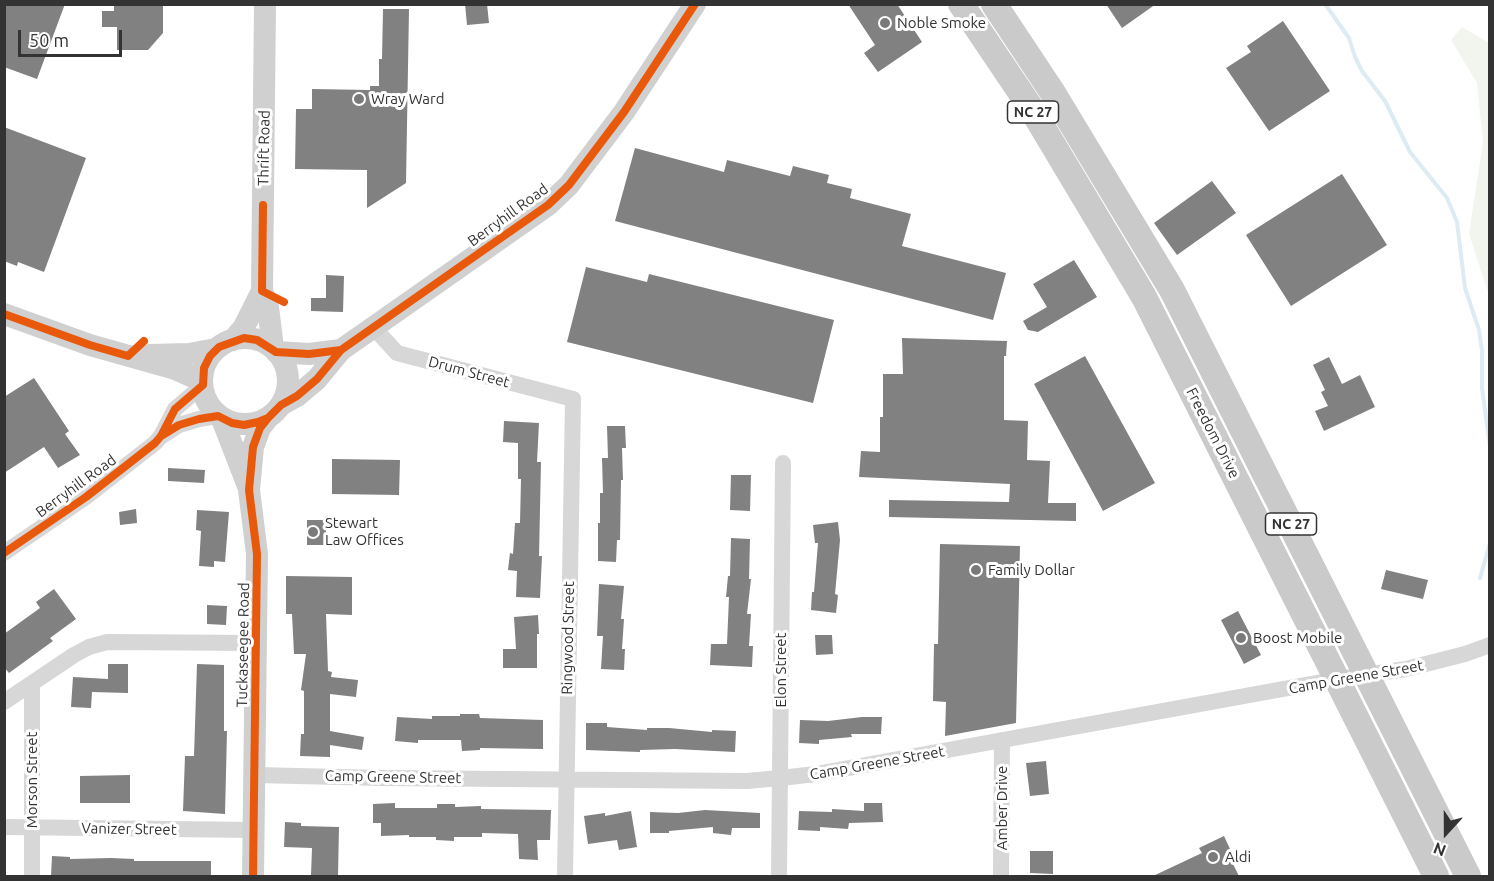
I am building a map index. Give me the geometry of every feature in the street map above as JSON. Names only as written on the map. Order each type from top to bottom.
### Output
[{"type":"main road","name":"Thrift Road","points":[[266,4],[262,291],[268,307],[275,350]]},
{"type":"main road","name":"Berryhill Road","points":[[274,411],[317,379],[341,350],[537,213],[569,185],[624,112],[695,4]]},
{"type":"main road","name":"Freedom Drive","points":[[961,4],[1031,108],[1144,297],[1436,876]]},
{"type":"main road","name":"Freedom Drive","points":[[994,4],[1053,93],[1172,290],[1468,876]]},
{"type":"main road","name":"Thrift Road","points":[[225,345],[244,327],[262,291]]},
{"type":"main road","points":[[4,314],[90,345],[175,369],[203,383]]},
{"type":"main road","points":[[128,356],[189,354],[244,338],[257,340],[275,350],[285,365],[288,378],[287,392],[274,411],[258,422],[244,424],[220,417],[207,400],[203,383],[204,368],[210,356],[225,345]]},
{"type":"main road","name":"Berryhill Road","points":[[275,350],[309,354],[341,350]]},
{"type":"main road","name":"Tuckaseegee Road","points":[[253,876],[257,554],[249,490],[253,447],[260,428],[274,411]]},
{"type":"main road","name":"Tuckaseegee Road","points":[[220,417],[249,490]]},
{"type":"street","name":"Drum Street","points":[[374,328],[397,353],[573,399]]},
{"type":"street","name":"Berryhill Road","points":[[4,553],[86,498],[155,443],[175,408],[203,383]]},
{"type":"street","name":"Ringwood Street","points":[[565,876],[573,399]]},
{"type":"street","name":"Berryhill Road","points":[[161,436],[179,425],[199,419],[220,417]]},
{"type":"street","name":"Elon Street","points":[[779,876],[783,463]]},
{"type":"street","points":[[4,702],[89,646],[107,642],[256,643]]},
{"type":"street","name":"Camp Greene Street","points":[[255,775],[747,781],[780,778],[816,774],[1338,679],[1428,665],[1490,645]]},
{"type":"street","name":"Morson Street","points":[[32,684],[32,876]]},
{"type":"street","name":"Amber Drive","points":[[1001,876],[1002,740]]},
{"type":"street","name":"Vanizer Street","points":[[4,827],[253,830]]},
{"type":"shaded area","points":[[1462,27],[1489,43],[1489,307],[1488,292],[1469,234],[1483,142],[1477,83],[1451,40]]},
{"type":"building","points":[[4,4],[65,4],[37,79],[4,67]]},
{"type":"building","points":[[114,4],[163,4],[163,33],[148,50],[117,50],[117,27],[102,27],[102,11],[114,11]]},
{"type":"building","points":[[465,4],[487,4],[489,23],[467,25]]},
{"type":"building","name":"Noble Smoke","points":[[848,4],[897,4],[922,42],[878,72],[864,53],[875,45]]},
{"type":"building","points":[[1106,4],[1156,4],[1122,28]]},
{"type":"building","name":"Wray Ward","points":[[383,9],[409,9],[406,183],[367,208],[367,170],[295,169],[296,109],[312,109],[312,89],[370,90],[370,86],[379,86]]},
{"type":"building","points":[[1283,21],[1330,91],[1269,131],[1226,68],[1251,52],[1247,46]]},
{"type":"building","points":[[4,127],[86,158],[44,272],[18,262],[17,266],[4,261]]},
{"type":"building","points":[[635,148],[724,172],[727,160],[790,176],[793,166],[829,175],[827,183],[852,189],[850,198],[911,214],[902,246],[1006,273],[993,320],[615,221]]},
{"type":"building","points":[[1342,174],[1387,245],[1291,306],[1246,235]]},
{"type":"building","points":[[1212,181],[1236,213],[1177,255],[1154,223]]},
{"type":"building","points":[[1074,260],[1097,297],[1038,332],[1028,330],[1023,321],[1047,307],[1033,284]]},
{"type":"building","points":[[586,267],[647,282],[649,274],[834,320],[813,403],[567,342]]},
{"type":"building","points":[[326,275],[344,276],[343,312],[311,311],[311,298],[326,298]]},
{"type":"building","points":[[902,338],[1007,341],[1006,356],[1004,356],[1004,420],[1028,421],[1027,460],[1050,461],[1048,503],[1076,503],[1076,521],[889,517],[889,500],[1009,502],[1010,484],[859,477],[861,451],[880,452],[883,374],[903,374]]},
{"type":"building","points":[[1085,356],[1155,483],[1103,511],[1034,384]]},
{"type":"building","points":[[1329,357],[1342,384],[1360,375],[1375,407],[1324,431],[1315,411],[1328,406],[1321,392],[1325,390],[1313,365]]},
{"type":"building","points":[[34,378],[69,431],[65,434],[80,455],[58,468],[44,447],[4,473],[4,397]]},
{"type":"building","points":[[504,421],[539,423],[537,462],[541,462],[539,556],[542,556],[540,598],[516,597],[517,571],[508,570],[510,553],[513,554],[515,523],[520,523],[521,479],[518,479],[518,443],[503,442]]},
{"type":"building","points":[[607,426],[625,426],[626,448],[622,448],[620,540],[617,540],[616,562],[598,561],[600,493],[603,493],[602,458],[608,458]]},
{"type":"building","points":[[332,459],[400,460],[399,495],[332,494]]},
{"type":"building","points":[[168,468],[205,470],[204,483],[168,481]]},
{"type":"building","points":[[731,475],[751,475],[750,511],[730,510]]},
{"type":"building","points":[[136,509],[137,523],[120,525],[119,512]]},
{"type":"building","points":[[197,510],[229,512],[225,562],[214,561],[214,567],[199,566],[201,531],[196,530]]},
{"type":"building","points":[[307,520],[326,520],[326,545],[307,545]]},
{"type":"building","points":[[838,522],[840,540],[835,594],[838,595],[836,613],[811,610],[818,543],[815,543],[813,525]]},
{"type":"building","points":[[731,538],[750,539],[749,579],[751,579],[747,614],[751,614],[749,646],[753,646],[752,667],[710,665],[711,644],[727,644],[729,597],[726,597],[728,576],[730,576]]},
{"type":"building","points":[[940,544],[1020,546],[1016,723],[945,736],[946,702],[933,701],[934,644],[938,644]]},
{"type":"building","points":[[1386,570],[1428,580],[1423,599],[1381,589]]},
{"type":"building","points":[[286,576],[352,577],[352,615],[326,614],[328,671],[332,672],[331,677],[358,680],[356,697],[330,694],[330,731],[364,737],[362,750],[330,745],[330,757],[300,756],[301,734],[304,734],[304,691],[301,690],[306,654],[294,654],[292,614],[286,614]]},
{"type":"building","points":[[599,584],[624,586],[621,619],[624,619],[622,649],[625,649],[624,670],[601,669],[603,636],[597,636]]},
{"type":"building","points":[[54,589],[76,619],[50,638],[53,641],[9,673],[4,667],[4,634],[40,608],[36,602]]},
{"type":"building","points":[[207,605],[227,606],[226,625],[207,624]]},
{"type":"building","name":"Boost Mobile","points":[[1238,611],[1261,655],[1244,664],[1221,620]]},
{"type":"building","points":[[538,615],[537,668],[503,668],[503,649],[516,649],[514,617]]},
{"type":"building","points":[[815,635],[832,635],[833,654],[816,655]]},
{"type":"building","points":[[108,664],[128,664],[128,693],[92,692],[91,708],[71,707],[73,677],[108,679]]},
{"type":"building","points":[[197,664],[224,665],[224,731],[227,731],[225,814],[183,811],[185,756],[194,756]]},
{"type":"building","points":[[460,714],[479,714],[480,718],[543,720],[543,749],[480,748],[480,750],[462,751],[461,740],[418,740],[418,743],[395,741],[397,717],[432,719],[432,716],[460,716]]},
{"type":"building","points":[[882,717],[881,734],[851,734],[852,737],[819,740],[819,744],[799,743],[800,720],[828,721]]},
{"type":"building","points":[[586,723],[607,723],[607,727],[647,730],[647,728],[669,728],[712,732],[712,730],[736,731],[735,752],[675,749],[640,750],[640,752],[586,750]]},
{"type":"building","points":[[1046,761],[1049,794],[1030,796],[1026,763]]},
{"type":"building","points":[[130,775],[130,803],[80,803],[80,776]]},
{"type":"building","points":[[395,803],[395,808],[437,808],[437,804],[455,804],[455,807],[481,806],[481,809],[551,810],[550,840],[537,840],[538,860],[519,859],[518,834],[482,833],[482,837],[454,837],[454,841],[436,840],[436,837],[409,837],[409,835],[381,836],[381,823],[373,823],[373,804]]},
{"type":"building","points":[[864,803],[882,803],[883,822],[849,823],[848,829],[820,827],[820,831],[798,830],[799,811],[832,812],[832,809],[864,811]]},
{"type":"building","points":[[705,810],[760,813],[760,828],[732,828],[731,835],[713,833],[713,827],[669,831],[669,833],[650,833],[650,812],[678,813]]},
{"type":"building","points":[[631,811],[637,847],[619,850],[617,840],[588,844],[584,816],[605,813],[605,816]]},
{"type":"building","points":[[285,822],[301,823],[301,826],[339,827],[338,876],[311,875],[312,848],[284,847]]},
{"type":"building","name":"Aldi","points":[[1224,836],[1236,862],[1233,864],[1239,876],[1153,876],[1202,853],[1199,848]]},
{"type":"building","points":[[1030,851],[1053,851],[1053,874],[1030,873]]},
{"type":"building","points":[[52,856],[70,857],[70,859],[211,861],[211,876],[51,876]]},
{"type":"waterway","points":[[1325,4],[1349,38],[1362,71],[1385,101],[1410,152],[1447,198],[1457,222],[1465,288],[1479,330],[1482,351],[1482,388],[1490,446]]},
{"type":"waterway","points":[[1480,578],[1490,543]]},
{"type":"cycle path","points":[[161,436],[179,425],[199,419],[218,416],[232,423],[244,425],[268,418],[281,405],[297,396],[317,379],[341,350],[548,205],[569,185],[624,112],[695,4]]},
{"type":"cycle path","points":[[263,205],[262,291],[284,302]]},
{"type":"cycle path","points":[[4,314],[128,356],[144,341]]},
{"type":"cycle path","points":[[4,553],[86,497],[155,443],[175,409],[203,385],[204,368],[210,356],[219,347],[244,338],[257,340],[276,352],[309,354],[341,350]]},
{"type":"cycle path","points":[[253,876],[257,554],[249,490],[253,447],[260,428],[268,418]]},
{"type":"place","name":"Noble Smoke","points":[[885,23]]},
{"type":"place","name":"Wray Ward","points":[[359,99]]},
{"type":"place","name":"Stewart Law Offices","points":[[313,532]]},
{"type":"place","name":"Family Dollar","points":[[976,570]]},
{"type":"place","name":"Boost Mobile","points":[[1241,638]]},
{"type":"place","name":"Aldi","points":[[1213,857]]}]
